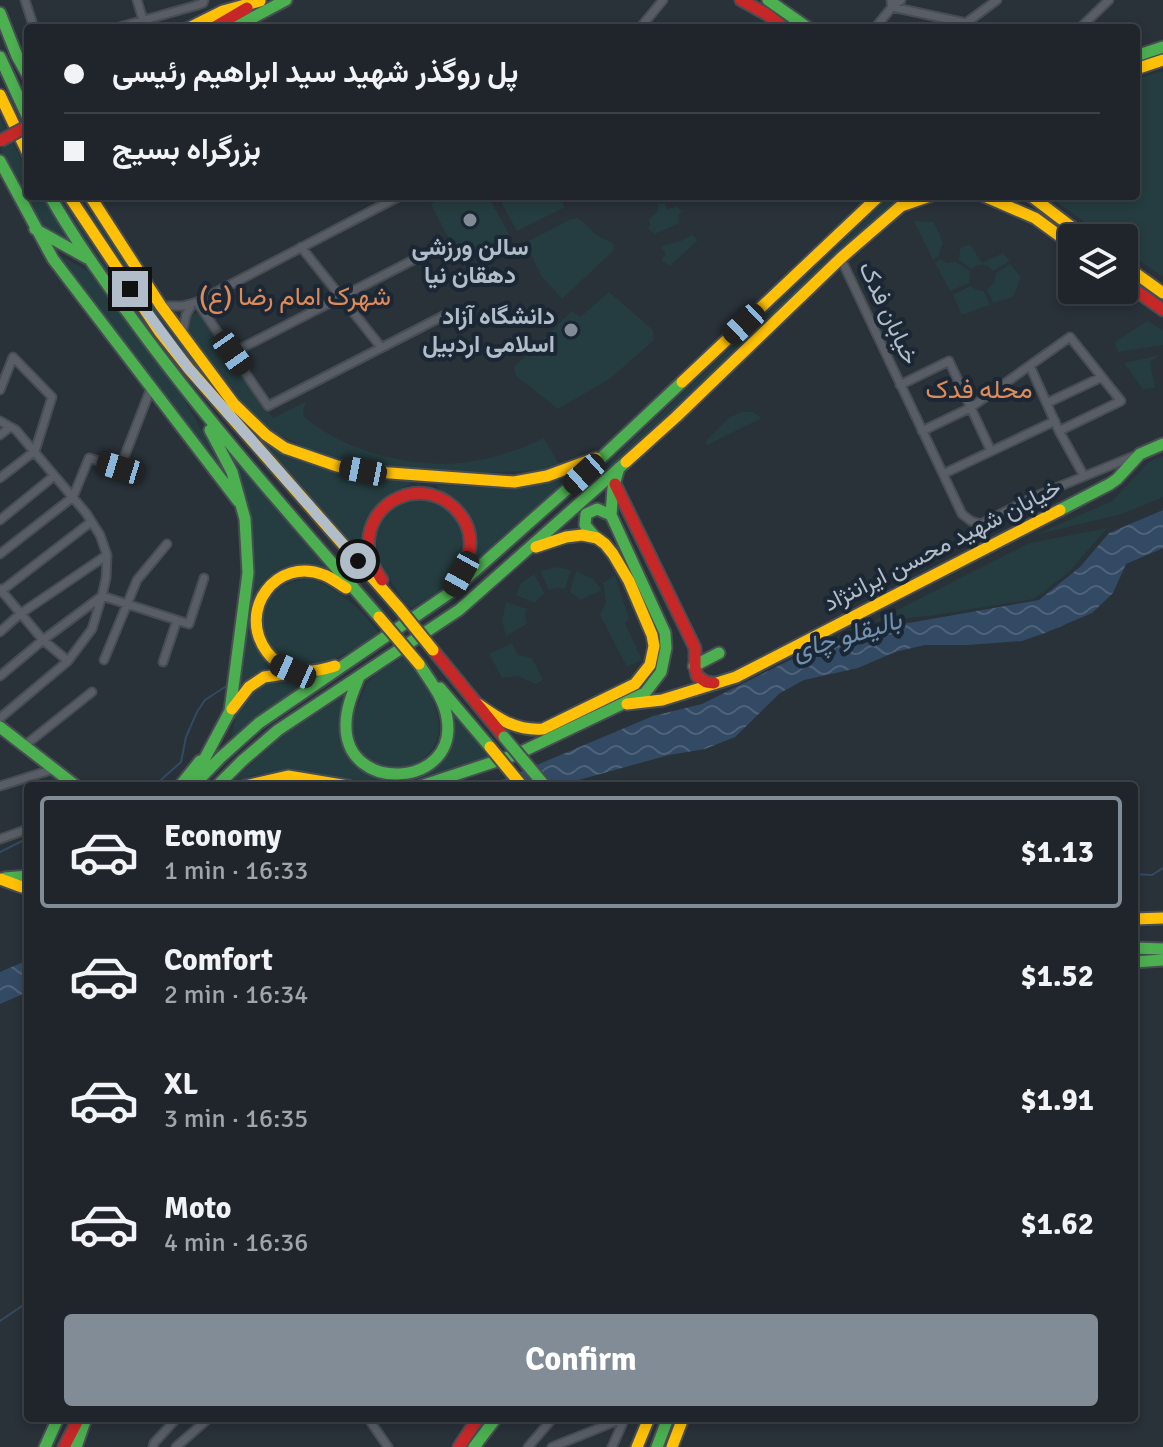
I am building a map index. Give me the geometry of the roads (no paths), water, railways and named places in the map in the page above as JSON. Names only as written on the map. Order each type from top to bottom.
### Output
[{"type":"main road","points":[[197,24],[223,11],[286,0]]},
{"type":"main road","points":[[741,0],[779,24]]},
{"type":"main road","points":[[768,0],[802,24]]},
{"type":"main road","points":[[220,24],[263,4]]},
{"type":"main road","points":[[238,24],[263,4]]},
{"type":"main road","points":[[249,24],[263,4]]},
{"type":"main road","points":[[0,13],[24,69]]},
{"type":"main road","points":[[1140,55],[1163,47]]},
{"type":"main road","points":[[17,56],[24,63]]},
{"type":"main road","points":[[0,57],[24,109]]},
{"type":"main road","points":[[1140,68],[1163,60]]},
{"type":"main road","points":[[0,95],[24,146]]},
{"type":"main road","points":[[0,141],[24,128]]},
{"type":"main road","points":[[0,149],[24,136]]},
{"type":"main road","points":[[0,161],[53,259],[241,505]]},
{"type":"main road","points":[[0,184],[21,202]]},
{"type":"main road","points":[[52,200],[146,339],[223,436],[464,713],[519,782]]},
{"type":"main road","points":[[72,200],[159,331],[209,393],[399,608],[542,782]]},
{"type":"main road","points":[[84,200],[88,226]]},
{"type":"main road","points":[[93,200],[161,306],[234,404],[266,435],[285,448],[337,466],[363,471],[514,482],[547,476],[604,455]]},
{"type":"main road","points":[[196,782],[259,723],[451,592],[604,455],[875,200]]},
{"type":"main road","points":[[994,200],[1035,218],[1058,235]]},
{"type":"main road","points":[[1012,200],[1018,210]]},
{"type":"main road","points":[[1035,200],[1067,224]]},
{"type":"main road","points":[[221,782],[278,730],[459,610],[676,417],[902,201]]},
{"type":"main road","points":[[35,229],[91,261]]},
{"type":"main road","points":[[1138,275],[1163,293]]},
{"type":"main road","points":[[1138,292],[1163,310]]},
{"type":"main road","points":[[193,398],[232,472],[245,519],[248,573],[230,711]]},
{"type":"main road","name":"خیابان شهید محسن ایراننژاد","points":[[619,705],[662,700],[736,677],[1110,484],[1140,454],[1163,444]]},
{"type":"main road","points":[[433,782],[515,755],[645,693],[661,672],[665,633],[611,515],[619,468]]},
{"type":"main road","points":[[614,484],[695,648],[694,666],[699,680],[714,683]]},
{"type":"main road","points":[[399,608],[369,553],[369,535],[374,519],[399,496],[415,492],[433,493],[448,500],[465,519],[471,543],[469,560],[451,592]]},
{"type":"main road","points":[[478,704],[520,729],[543,729],[635,684],[641,678],[650,665],[654,646],[652,635],[616,556],[585,525],[586,514],[597,509],[611,515]]},
{"type":"main road","points":[[528,550],[561,538],[596,538]]},
{"type":"main road","points":[[350,662],[301,672],[278,664],[265,653],[257,638],[255,621],[258,604],[266,589],[279,578],[295,571],[312,570],[328,575],[379,617]]},
{"type":"main road","points":[[648,596],[665,588]]},
{"type":"main road","points":[[422,635],[429,636],[481,699],[492,705],[517,741],[523,744],[540,743]]},
{"type":"main road","points":[[694,666],[719,653]]},
{"type":"main road","points":[[359,677],[346,716],[346,732],[351,748],[361,762],[375,772],[391,776],[408,775],[424,769],[437,758],[445,743],[448,726],[446,709],[419,664]]},
{"type":"main road","points":[[194,782],[230,711],[249,687],[264,677],[301,672]]},
{"type":"main road","points":[[0,727],[71,782]]},
{"type":"main road","points":[[183,782],[212,744]]},
{"type":"main road","points":[[257,782],[288,776],[323,782]]},
{"type":"main road","points":[[0,878],[24,876]]},
{"type":"main road","points":[[0,878],[24,887]]},
{"type":"main road","points":[[1138,919],[1163,918]]},
{"type":"main road","points":[[1138,948],[1163,949]]},
{"type":"main road","points":[[1138,962],[1163,960]]},
{"type":"main road","points":[[45,1447],[56,1422]]},
{"type":"main road","points":[[64,1447],[77,1422]]},
{"type":"main road","points":[[76,1447],[85,1422]]},
{"type":"main road","points":[[459,1447],[475,1422]]},
{"type":"main road","points":[[474,1447],[493,1422]]},
{"type":"main road","points":[[637,1447],[647,1422]]},
{"type":"main road","points":[[657,1447],[666,1422]]},
{"type":"main road","points":[[672,1447],[681,1422]]},
{"type":"street","points":[[25,0],[33,24]]},
{"type":"street","points":[[137,0],[143,20]]},
{"type":"street","points":[[130,24],[198,5],[204,0]]},
{"type":"street","points":[[643,24],[663,0]]},
{"type":"street","points":[[878,24],[891,4],[901,0]]},
{"type":"street","points":[[891,4],[966,23],[997,0]]},
{"type":"street","points":[[1084,24],[1109,0]]},
{"type":"street","points":[[161,306],[194,303],[392,200]]},
{"type":"street","points":[[301,247],[381,347]]},
{"type":"street","points":[[232,353],[421,256]]},
{"type":"street","name":"خیابان فدک","points":[[841,258],[962,514]]},
{"type":"street","points":[[182,335],[186,315],[194,303]]},
{"type":"street","points":[[194,303],[268,406],[447,314]]},
{"type":"street","points":[[922,431],[970,408],[1070,337],[1121,401],[1059,431]]},
{"type":"street","points":[[0,390],[13,357],[52,397],[35,451],[0,478]]},
{"type":"street","points":[[900,385],[949,361],[991,451]]},
{"type":"street","points":[[1030,366],[1059,431],[1084,476]]},
{"type":"street","points":[[1047,403],[1102,377]]},
{"type":"street","points":[[0,554],[73,497],[89,458],[120,468],[151,388]]},
{"type":"street","points":[[0,421],[16,430],[73,497],[100,535],[107,555],[106,578],[92,629],[68,661],[0,718]]},
{"type":"street","points":[[943,474],[1055,421]]},
{"type":"street","points":[[0,435],[10,427]]},
{"type":"street","name":"خیابان شهید محسن ایراننژاد","points":[[962,514],[981,524],[1036,496],[1140,454]]},
{"type":"street","points":[[0,520],[54,476]]},
{"type":"street","points":[[68,661],[43,640],[0,591],[91,522]]},
{"type":"street","points":[[104,660],[137,580],[167,544]]},
{"type":"street","points":[[0,632],[20,614],[107,555]]},
{"type":"street","points":[[102,596],[189,624],[204,578]]},
{"type":"street","points":[[0,676],[102,596]]},
{"type":"street","points":[[163,662],[177,620]]},
{"type":"street","points":[[24,746],[92,692]]},
{"type":"street","points":[[0,786],[54,769]]},
{"type":"street","points":[[0,839],[24,830]]},
{"type":"street","points":[[153,1447],[174,1422]]},
{"type":"street","points":[[176,1447],[204,1422]]},
{"type":"street","points":[[371,1422],[388,1447]]},
{"type":"street","points":[[528,1447],[550,1422]]},
{"type":"street","points":[[552,1447],[615,1422]]},
{"type":"street","points":[[612,1447],[623,1422]]},
{"type":"water","name":"بالیقلو چای","points":[[1163,510],[1163,548],[1126,564],[1113,593],[1092,613],[1045,633],[1022,641],[925,645],[895,652],[858,668],[804,680],[780,693],[735,737],[705,749],[669,755],[571,782],[496,782],[653,716],[702,704],[846,634],[1039,600],[1080,567],[1109,533]]},
{"type":"water","points":[[24,962],[24,994],[0,1004],[0,972]]},
{"type":"waterway","points":[[158,782],[181,762],[186,737],[205,700],[228,685]]},
{"type":"waterway","points":[[0,852],[24,840]]},
{"type":"waterway","points":[[1138,874],[1152,875],[1163,868]]},
{"type":"waterway","points":[[0,1321],[24,1305]]},
{"type":"place","name":"سالن ورزشی دهقان نیا","points":[[470,220]]},
{"type":"place","name":"دانشگاه آزاد اسلامی اردبیل","points":[[571,330]]},
{"type":"district","name":"شهرک امام رضا (ع)","points":[[295,297]]},
{"type":"district","name":"محله فدک","points":[[979,390]]}]
